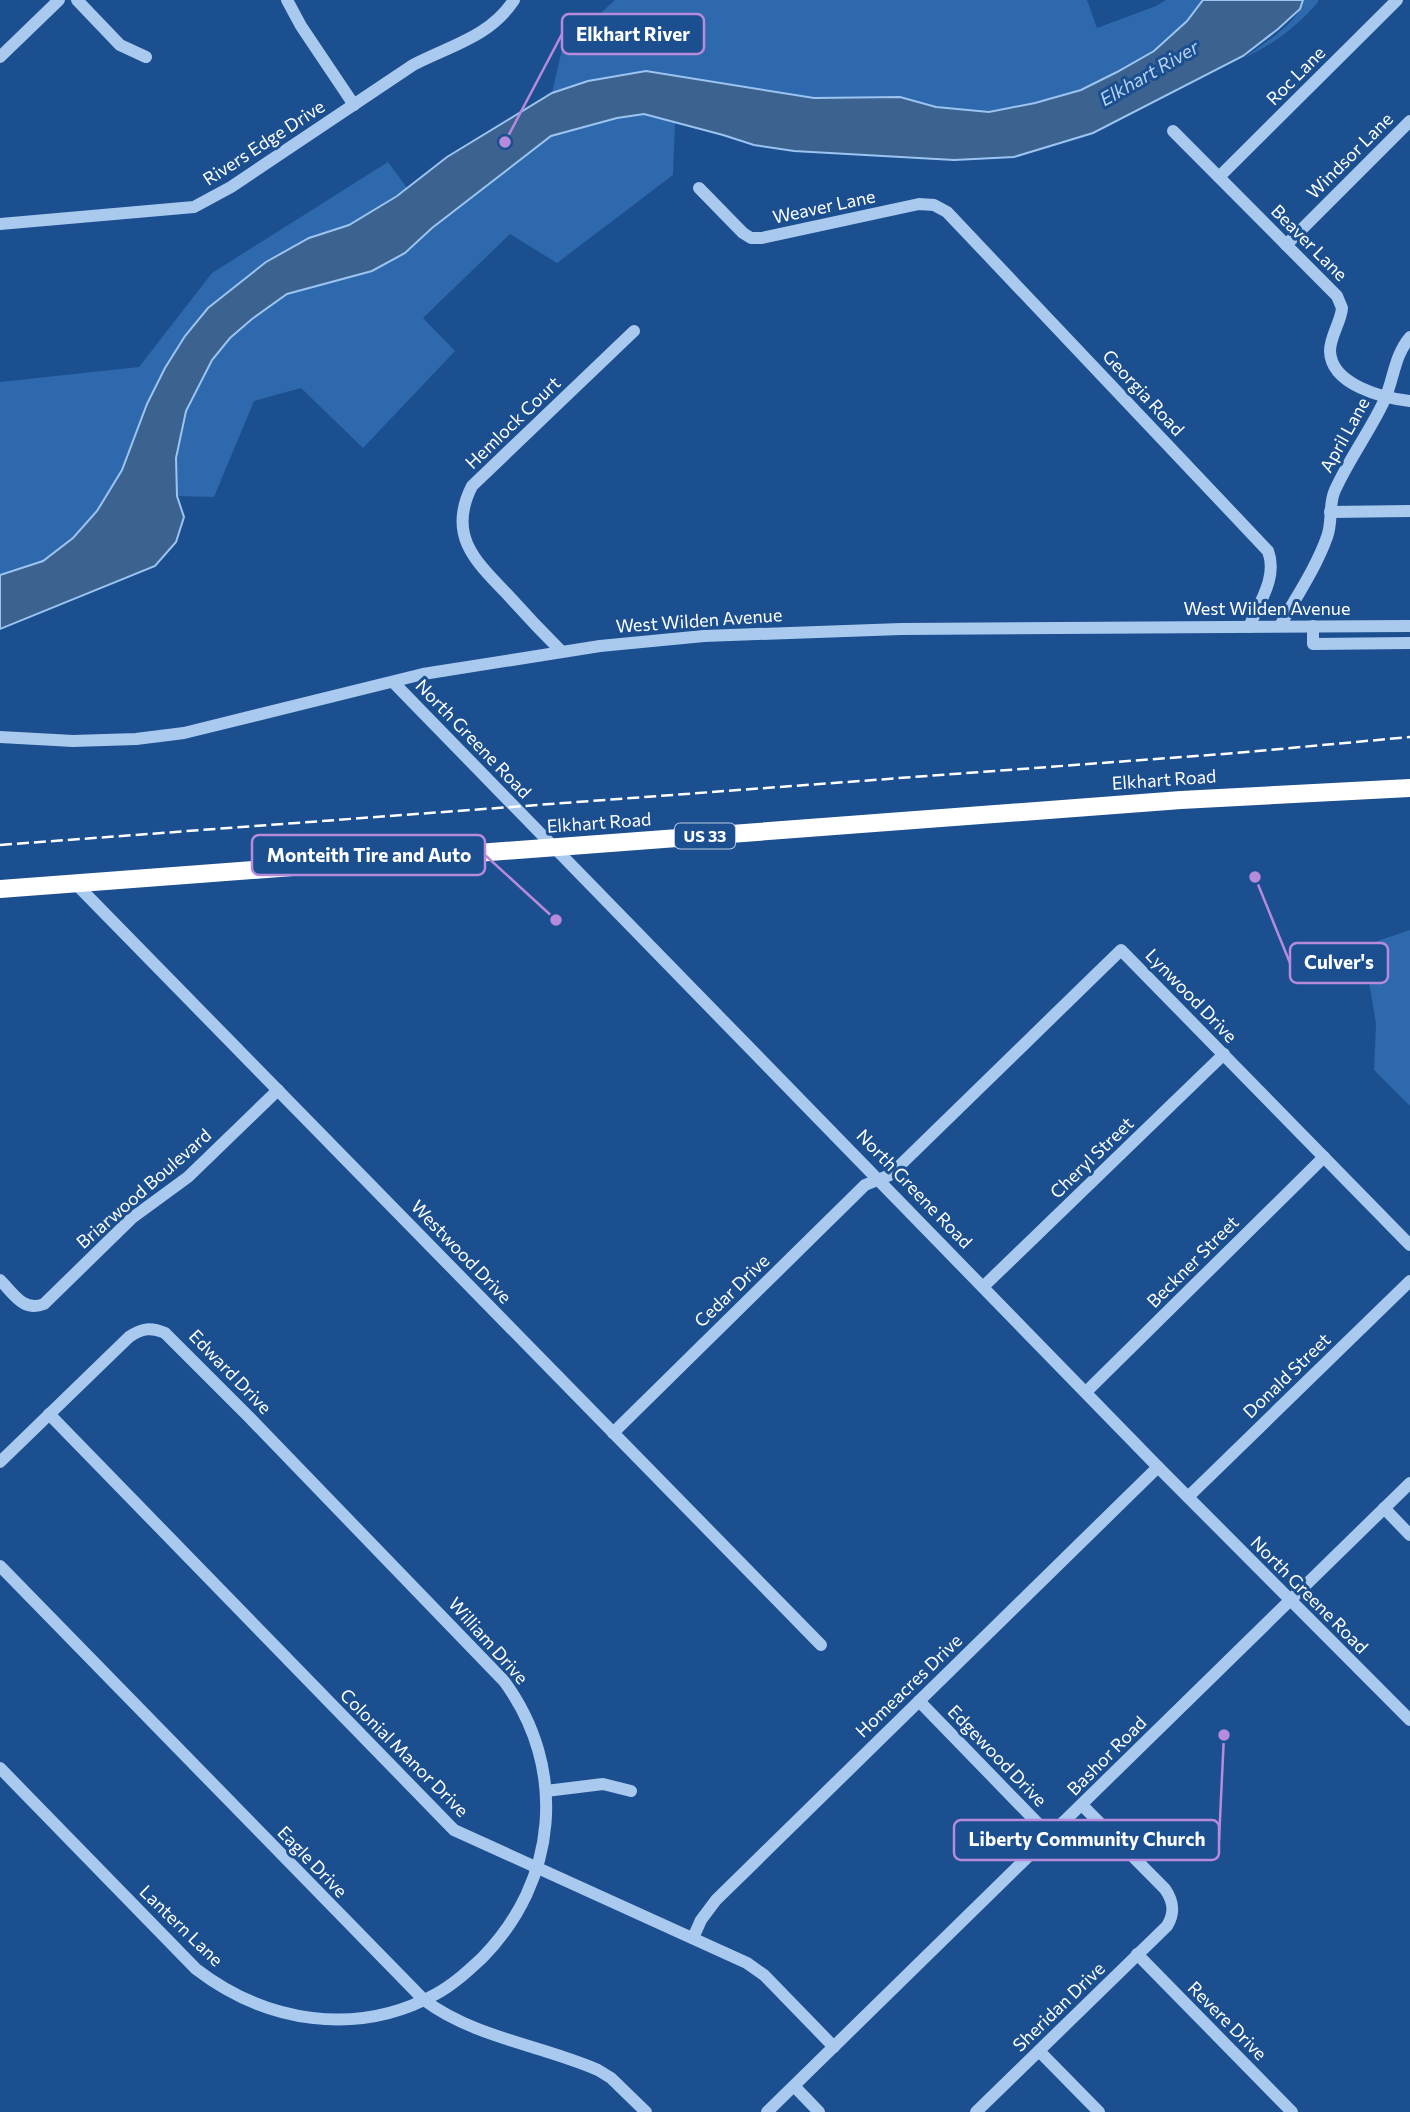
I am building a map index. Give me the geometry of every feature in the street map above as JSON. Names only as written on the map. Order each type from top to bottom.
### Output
[{"type":"highway","name":"Elkhart Road","points":[[0,889],[1181,800],[1410,788]]},
{"type":"street","points":[[0,57],[59,0]]},
{"type":"street","points":[[77,0],[120,45],[146,57]]},
{"type":"street","points":[[287,0],[301,26],[354,105]]},
{"type":"street","name":"Rivers Edge Drive","points":[[0,225],[194,207],[231,187],[413,65],[463,44],[497,20],[514,0]]},
{"type":"street","name":"Roc Lane","points":[[1219,177],[1397,0]]},
{"type":"street","name":"Windsor Lane","points":[[1286,245],[1410,121]]},
{"type":"street","name":"Beaver Lane","points":[[1173,131],[1341,302],[1342,313],[1330,350],[1335,368],[1357,386],[1410,401]]},
{"type":"street","name":"Weaver Lane","points":[[699,188],[751,238],[762,238],[919,204],[933,205]]},
{"type":"street","name":"Georgia Road","points":[[933,205],[947,212],[1268,551],[1272,563],[1270,581],[1249,626]]},
{"type":"street","name":"Hemlock Court","points":[[561,651],[471,555],[463,534],[463,510],[472,486],[634,331]]},
{"type":"street","name":"April Lane","points":[[1280,626],[1322,549],[1328,533],[1336,487],[1386,396],[1401,350],[1410,337]]},
{"type":"street","points":[[1330,512],[1410,511]]},
{"type":"street","points":[[1313,626],[1313,644],[1410,643]]},
{"type":"street","name":"West Wilden Avenue","points":[[0,737],[136,739],[184,733],[424,674],[624,643],[755,632],[1410,626]]},
{"type":"street","name":"North Greene Road","points":[[393,682],[1158,1467],[1410,1720]]},
{"type":"street","name":"Westwood Drive","points":[[75,883],[821,1645]]},
{"type":"street","name":"Lynwood Drive","points":[[880,1179],[890,1175],[1121,950],[1410,1245]]},
{"type":"street","name":"Cheryl Street","points":[[984,1286],[1224,1054]]},
{"type":"street","name":"Briarwood Boulevard","points":[[0,1280],[24,1305],[34,1308],[44,1304],[132,1218],[188,1177],[278,1090]]},
{"type":"street","name":"Beckner Street","points":[[1086,1392],[1324,1157]]},
{"type":"street","name":"Cedar Drive","points":[[613,1433],[865,1185],[880,1179]]},
{"type":"street","name":"Donald Street","points":[[1188,1497],[1410,1281]]},
{"type":"street","name":"Edward Drive","points":[[0,1462],[129,1337],[143,1329],[155,1329],[174,1340],[333,1503]]},
{"type":"street","name":"Colonial Manor Drive","points":[[49,1414],[445,1822],[465,1836],[756,1968],[834,2047]]},
{"type":"street","name":"Homeacres Drive","points":[[693,1938],[701,1920],[716,1900],[1158,1467]]},
{"type":"street","name":"Bashor Road","points":[[767,2112],[1410,1483]]},
{"type":"street","name":"William Drive","points":[[333,1503],[491,1666],[516,1698],[535,1739],[542,1764],[546,1791],[545,1828],[537,1868],[522,1906],[493,1946],[452,1984],[424,2000]]},
{"type":"street","points":[[1384,1508],[1410,1535]]},
{"type":"street","name":"Eagle Drive","points":[[0,1566],[424,2000],[442,2013],[469,2026],[598,2070],[611,2078],[646,2112]]},
{"type":"street","name":"Edgewood Drive","points":[[919,1701],[1050,1836]]},
{"type":"street","name":"Lantern Lane","points":[[0,1768],[180,1954],[212,1981],[233,1994],[283,2014],[314,2019],[378,2015],[424,2000]]},
{"type":"street","points":[[546,1791],[603,1784],[631,1791]]},
{"type":"street","name":"Sheridan Drive","points":[[976,2112],[1167,1926],[1173,1910],[1171,1898],[1165,1889],[1082,1805]]},
{"type":"street","name":"Revere Drive","points":[[1137,1954],[1292,2112]]},
{"type":"street","points":[[1039,2051],[1099,2112]]},
{"type":"street","points":[[794,2086],[819,2112]]},
{"type":"shaded area","points":[[615,0],[1087,0],[1097,28],[1166,0],[1203,0],[1187,21],[1154,51],[1117,72],[1081,90],[989,112],[936,107],[900,97],[814,98],[646,71],[588,81],[552,93],[562,49]]},
{"type":"shaded area","points":[[1304,0],[1318,2],[1284,34],[1244,58],[1287,25]]},
{"type":"shaded area","points":[[644,114],[675,122],[673,175],[557,263],[510,234],[423,318],[455,351],[363,448],[301,388],[254,401],[214,497],[177,496],[176,458],[186,411],[212,360],[230,338],[252,319],[287,294],[372,271],[405,253],[432,228],[551,136],[617,118]]},
{"type":"shaded area","points":[[388,162],[407,188],[349,225],[309,238],[266,262],[208,308],[147,404],[122,470],[97,511],[73,538],[43,561],[0,575],[0,382],[139,367],[212,273]]},
{"type":"shaded area","points":[[1410,930],[1410,1106],[1374,1070],[1376,1024],[1363,946]]},
{"type":"water","points":[[1203,0],[1303,0],[1300,9],[1243,56],[1093,133],[1014,157],[954,160],[794,151],[754,145],[644,114],[617,118],[551,136],[432,228],[405,253],[372,271],[287,294],[230,338],[212,360],[186,411],[176,458],[177,496],[184,517],[176,542],[155,566],[0,629],[0,575],[43,561],[73,538],[97,511],[122,470],[147,404],[165,368],[185,336],[208,308],[266,262],[309,238],[349,225],[397,196],[447,157],[552,93],[588,81],[646,71],[814,98],[900,97],[936,107],[989,112],[1081,90],[1117,72],[1154,51],[1187,21]]},
{"type":"railway","points":[[0,845],[1236,753],[1410,737]]},
{"type":"place","name":"Elkhart River","points":[[505,142]]},
{"type":"place","name":"Culver's","points":[[1255,877]]},
{"type":"place","name":"Monteith Tire and Auto","points":[[556,920]]},
{"type":"place","name":"Liberty Community Church","points":[[1224,1735]]}]
